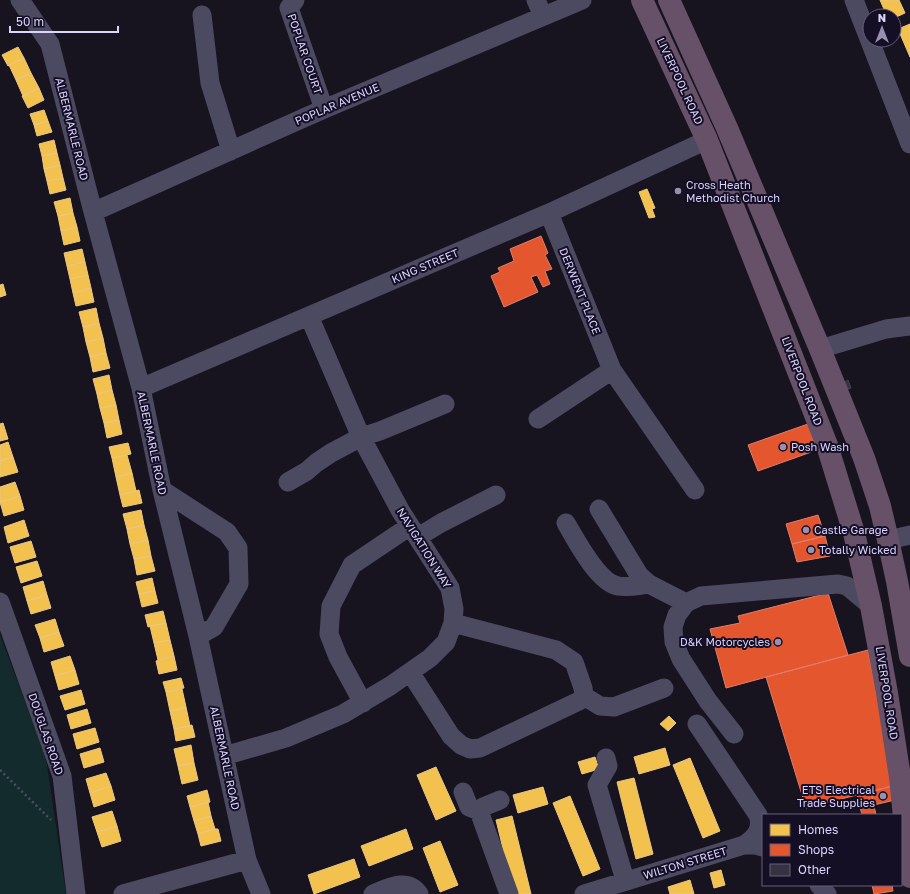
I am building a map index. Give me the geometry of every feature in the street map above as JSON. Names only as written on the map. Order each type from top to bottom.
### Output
[{"type":"highway","name":"LIVERPOOL ROAD","points":[[642,0],[707,140],[827,445],[871,539],[897,581],[910,656]]},
{"type":"highway","name":"LIVERPOOL ROAD","points":[[669,0],[727,128],[820,349],[864,458],[880,506],[871,539],[872,606],[900,777],[910,877]]},
{"type":"highway","points":[[871,539],[889,640],[887,693]]},
{"type":"street","name":"ALBERMARLE ROAD","points":[[20,0],[50,44],[93,212],[141,388],[162,490],[198,636],[247,860],[261,894]]},
{"type":"street","name":"POPLAR COURT","points":[[295,0],[289,8],[324,109]]},
{"type":"street","name":"POPLAR AVENUE","points":[[93,212],[324,109],[539,8],[582,0]]},
{"type":"street","points":[[854,0],[903,102],[910,144]]},
{"type":"street","points":[[202,15],[210,82],[231,151]]},
{"type":"street","name":"KING STREET","points":[[141,388],[549,213],[707,140]]},
{"type":"street","name":"DERWENT PLACE","points":[[549,213],[612,370],[696,490]]},
{"type":"street","name":"NAVIGATION WAY","points":[[224,756],[286,738],[343,714],[430,658],[446,642],[453,623],[454,609],[450,588],[414,531],[360,437],[308,316]]},
{"type":"street","points":[[820,349],[886,329],[910,326]]},
{"type":"street","points":[[538,419],[612,370]]},
{"type":"street","points":[[288,482],[307,472],[316,463],[331,453],[360,437],[380,431],[444,404]]},
{"type":"street","points":[[162,490],[227,532],[238,548],[239,584],[214,627],[198,636]]},
{"type":"street","points":[[363,702],[338,657],[329,634],[331,606],[352,565],[414,531],[496,495]]},
{"type":"street","points":[[599,509],[639,575],[650,584],[686,603]]},
{"type":"street","points":[[566,523],[581,549],[602,578],[611,584],[619,586],[650,584]]},
{"type":"street","points":[[871,539],[910,535]]},
{"type":"street","points":[[734,734],[708,701],[681,659],[674,642],[673,627],[677,615],[686,603],[701,596],[838,584],[847,586],[872,606]]},
{"type":"street","name":"DOUGLAS ROAD","points":[[0,602],[62,776],[76,894]]},
{"type":"street","points":[[453,623],[556,650],[574,662],[583,688],[584,696]]},
{"type":"street","points":[[410,672],[451,736],[460,745],[470,749],[480,748],[579,701],[584,696]]},
{"type":"street","points":[[584,696],[600,706],[614,707],[664,688]]},
{"type":"street","name":"WILTON STREET","points":[[697,724],[758,815],[758,830],[753,839],[744,845]]},
{"type":"street","points":[[606,758],[608,766],[591,784],[625,880]]},
{"type":"street","points":[[463,792],[469,807],[479,811],[508,894]]},
{"type":"street","points":[[479,811],[482,807],[500,800]]},
{"type":"street","name":"WILTON STREET","points":[[584,894],[625,880],[744,845],[762,847]]},
{"type":"street","points":[[123,894],[247,860]]},
{"type":"street","points":[[373,894],[401,884],[413,888],[419,894]]},
{"type":"street","points":[[820,886],[827,894]]},
{"type":"path","points":[[0,770],[69,839]]},
{"type":"green space","points":[[0,635],[41,744],[47,765],[66,894],[0,894]]},
{"type":"building: Homes","points":[[880,0],[899,0],[905,13],[902,14],[902,8],[884,8]]},
{"type":"building: Homes","points":[[910,24],[910,57],[902,38],[902,27]]},
{"type":"building: Homes","points":[[18,47],[24,58],[8,66],[2,55]]},
{"type":"building: Homes","points":[[24,58],[31,73],[16,80],[9,65]]},
{"type":"building: Homes","points":[[31,73],[39,88],[23,96],[16,80]]},
{"type":"building: Homes","points":[[39,88],[44,100],[28,108],[22,96]]},
{"type":"building: Homes","points":[[44,110],[48,121],[34,125],[30,114]]},
{"type":"building: Homes","points":[[48,121],[52,132],[37,136],[34,125]]},
{"type":"building: Homes","points":[[54,140],[57,153],[42,156],[39,144]]},
{"type":"building: Homes","points":[[57,153],[60,165],[44,169],[42,156]]},
{"type":"building: Homes","points":[[60,165],[63,178],[47,181],[44,169]]},
{"type":"building: Homes","points":[[63,178],[66,190],[50,194],[47,181]]},
{"type":"building: Homes","points":[[647,189],[655,208],[652,209],[655,217],[649,218],[639,192]]},
{"type":"building: Homes","points":[[70,198],[73,213],[58,216],[54,202]]},
{"type":"building: Homes","points":[[73,213],[77,227],[61,231],[58,216]]},
{"type":"building: Homes","points":[[77,227],[80,241],[64,245],[61,231]]},
{"type":"building: Homes","points":[[82,249],[85,262],[67,266],[64,253]]},
{"type":"building: Homes","points":[[85,262],[88,275],[70,279],[67,266]]},
{"type":"building: Homes","points":[[88,275],[91,288],[73,293],[70,279]]},
{"type":"building: Homes","points":[[3,284],[6,295],[0,297],[0,285]]},
{"type":"building: Homes","points":[[91,288],[94,302],[76,306],[73,293]]},
{"type":"building: Homes","points":[[96,308],[99,323],[83,327],[79,312]]},
{"type":"building: Homes","points":[[99,323],[103,338],[86,342],[83,327]]},
{"type":"building: Homes","points":[[103,338],[106,353],[90,357],[86,342]]},
{"type":"building: Homes","points":[[106,353],[110,368],[93,372],[90,357]]},
{"type":"building: Homes","points":[[109,375],[112,390],[97,394],[93,379]]},
{"type":"building: Homes","points":[[112,390],[116,405],[100,408],[97,394]]},
{"type":"building: Homes","points":[[116,405],[119,420],[104,423],[100,408]]},
{"type":"building: Homes","points":[[119,420],[122,434],[107,438],[104,423]]},
{"type":"building: Homes","points":[[3,423],[8,439],[0,441],[0,424]]},
{"type":"building: Homes","points":[[8,442],[13,457],[0,461],[0,445]]},
{"type":"building: Homes","points":[[128,443],[131,454],[112,458],[109,447]]},
{"type":"building: Homes","points":[[127,455],[132,473],[116,477],[112,458]]},
{"type":"building: Homes","points":[[13,457],[18,472],[0,477],[0,461]]},
{"type":"building: Homes","points":[[132,473],[136,491],[120,495],[116,477]]},
{"type":"building: Homes","points":[[15,482],[20,496],[0,502],[0,487]]},
{"type":"building: Homes","points":[[139,490],[142,503],[123,507],[120,495]]},
{"type":"building: Homes","points":[[20,496],[24,510],[4,516],[0,502]]},
{"type":"building: Homes","points":[[141,510],[144,525],[127,529],[123,514]]},
{"type":"building: Homes","points":[[24,520],[29,536],[8,543],[4,527]]},
{"type":"building: Homes","points":[[144,525],[148,540],[130,544],[127,529]]},
{"type":"building: Homes","points":[[148,540],[151,556],[134,559],[130,544]]},
{"type":"building: Homes","points":[[31,541],[36,557],[15,563],[10,547]]},
{"type":"building: Homes","points":[[151,556],[155,571],[137,575],[134,559]]},
{"type":"building: Homes","points":[[37,561],[42,576],[21,583],[16,567]]},
{"type":"building: Homes","points":[[152,578],[155,591],[139,594],[136,582]]},
{"type":"building: Homes","points":[[43,581],[47,595],[27,601],[23,587]]},
{"type":"building: Homes","points":[[155,591],[158,603],[142,607],[139,594]]},
{"type":"building: Homes","points":[[47,595],[51,608],[31,614],[27,601]]},
{"type":"building: Homes","points":[[163,611],[166,623],[148,627],[145,615]]},
{"type":"building: Homes","points":[[55,619],[59,632],[40,638],[35,625]]},
{"type":"building: Homes","points":[[166,623],[170,640],[154,643],[150,626]]},
{"type":"building: Homes","points":[[59,632],[64,646],[44,652],[40,638]]},
{"type":"building: Homes","points":[[170,640],[174,656],[158,660],[154,643]]},
{"type":"building: Homes","points":[[70,656],[75,670],[55,676],[51,662]]},
{"type":"building: Homes","points":[[174,656],[177,670],[159,674],[156,661]]},
{"type":"building: Homes","points":[[75,670],[79,684],[59,690],[55,676]]},
{"type":"building: Homes","points":[[181,678],[184,688],[166,692],[163,682]]},
{"type":"building: Homes","points":[[182,689],[186,707],[170,711],[166,692]]},
{"type":"building: Homes","points":[[81,690],[85,704],[65,710],[60,696]]},
{"type":"building: Homes","points":[[186,707],[190,726],[174,729],[170,711]]},
{"type":"building: Homes","points":[[87,709],[91,723],[71,729],[67,715]]},
{"type":"building: Homes","points":[[669,716],[676,723],[668,731],[660,724]]},
{"type":"building: Homes","points":[[192,725],[195,737],[176,741],[174,729]]},
{"type":"building: Homes","points":[[95,728],[99,742],[77,749],[73,734]]},
{"type":"building: Homes","points":[[191,745],[194,763],[178,766],[174,749]]},
{"type":"building: Homes","points":[[100,748],[104,762],[84,768],[80,754]]},
{"type":"building: Homes","points":[[665,748],[670,765],[639,774],[634,757]]},
{"type":"building: Homes","points":[[595,757],[599,769],[582,774],[578,762]]},
{"type":"building: Homes","points":[[690,758],[720,831],[703,838],[673,765]]},
{"type":"building: Homes","points":[[194,763],[198,780],[182,784],[178,766]]},
{"type":"building: Homes","points":[[436,767],[456,811],[436,820],[417,775]]},
{"type":"building: Homes","points":[[106,773],[111,786],[90,793],[86,779]]},
{"type":"building: Homes","points":[[634,778],[653,854],[636,859],[617,782]]},
{"type":"building: Homes","points":[[111,786],[115,800],[94,807],[90,793]]},
{"type":"building: Homes","points":[[543,787],[548,804],[518,813],[513,795]]},
{"type":"building: Homes","points":[[207,790],[210,802],[190,807],[187,796]]},
{"type":"building: Homes","points":[[570,796],[600,869],[583,876],[553,803]]},
{"type":"building: Homes","points":[[208,802],[211,816],[194,821],[190,807]]},
{"type":"building: Homes","points":[[112,811],[117,826],[97,832],[92,817]]},
{"type":"building: Homes","points":[[211,816],[215,829],[198,834],[194,821]]},
{"type":"building: Homes","points":[[512,816],[531,894],[514,894],[496,820]]},
{"type":"building: Homes","points":[[117,826],[121,841],[102,847],[97,832]]},
{"type":"building: Homes","points":[[218,829],[221,841],[201,846],[198,834]]},
{"type":"building: Homes","points":[[406,829],[413,849],[369,866],[361,846]]},
{"type":"building: Homes","points":[[440,841],[458,885],[440,892],[423,848]]},
{"type":"building: Homes","points":[[354,859],[360,877],[314,894],[308,875]]},
{"type":"building: Homes","points":[[721,870],[725,885],[714,888],[710,873]]},
{"type":"building: Homes","points":[[690,880],[694,894],[670,894],[668,887]]},
{"type":"building: Shops","points":[[541,236],[548,253],[545,255],[552,269],[545,271],[550,284],[543,287],[537,275],[531,277],[538,292],[504,307],[491,276],[500,272],[498,268],[514,261],[510,249]]},
{"type":"building: Shops","name":"Posh Wash","points":[[808,424],[817,450],[758,471],[748,445]]},
{"type":"building: Shops","name":"Castle Garage","points":[[818,515],[825,536],[792,544],[786,524]]},
{"type":"building: Shops","name":"Totally Wicked","points":[[825,536],[830,556],[797,562],[792,544]]},
{"type":"building: Shops","name":"D&K Motorcycles","points":[[828,593],[848,655],[726,688],[710,629],[740,623],[738,616]]},
{"type":"building: Shops","points":[[868,650],[890,765],[892,786],[806,808],[766,677]]},
{"type":"building: Shops","name":"ETS Electrical Trade Supplies","points":[[892,786],[895,800],[874,805],[871,792]]},
{"type":"building: Shops","points":[[871,792],[876,814],[862,814],[857,795]]},
{"type":"building: Shops","points":[[872,886],[892,886],[893,891],[874,894]]},
{"type":"building: Other","points":[[848,380],[851,388],[848,389],[845,382]]},
{"type":"place","name":"Cross Heath Methodist Church","points":[[678,191]]},
{"type":"place","name":"Posh Wash","points":[[783,447]]},
{"type":"place","name":"Castle Garage","points":[[806,530]]},
{"type":"place","name":"Totally Wicked","points":[[811,550]]},
{"type":"place","name":"D&K Motorcycles","points":[[778,642]]},
{"type":"place","name":"ETS Electrical Trade Supplies","points":[[883,796]]}]
